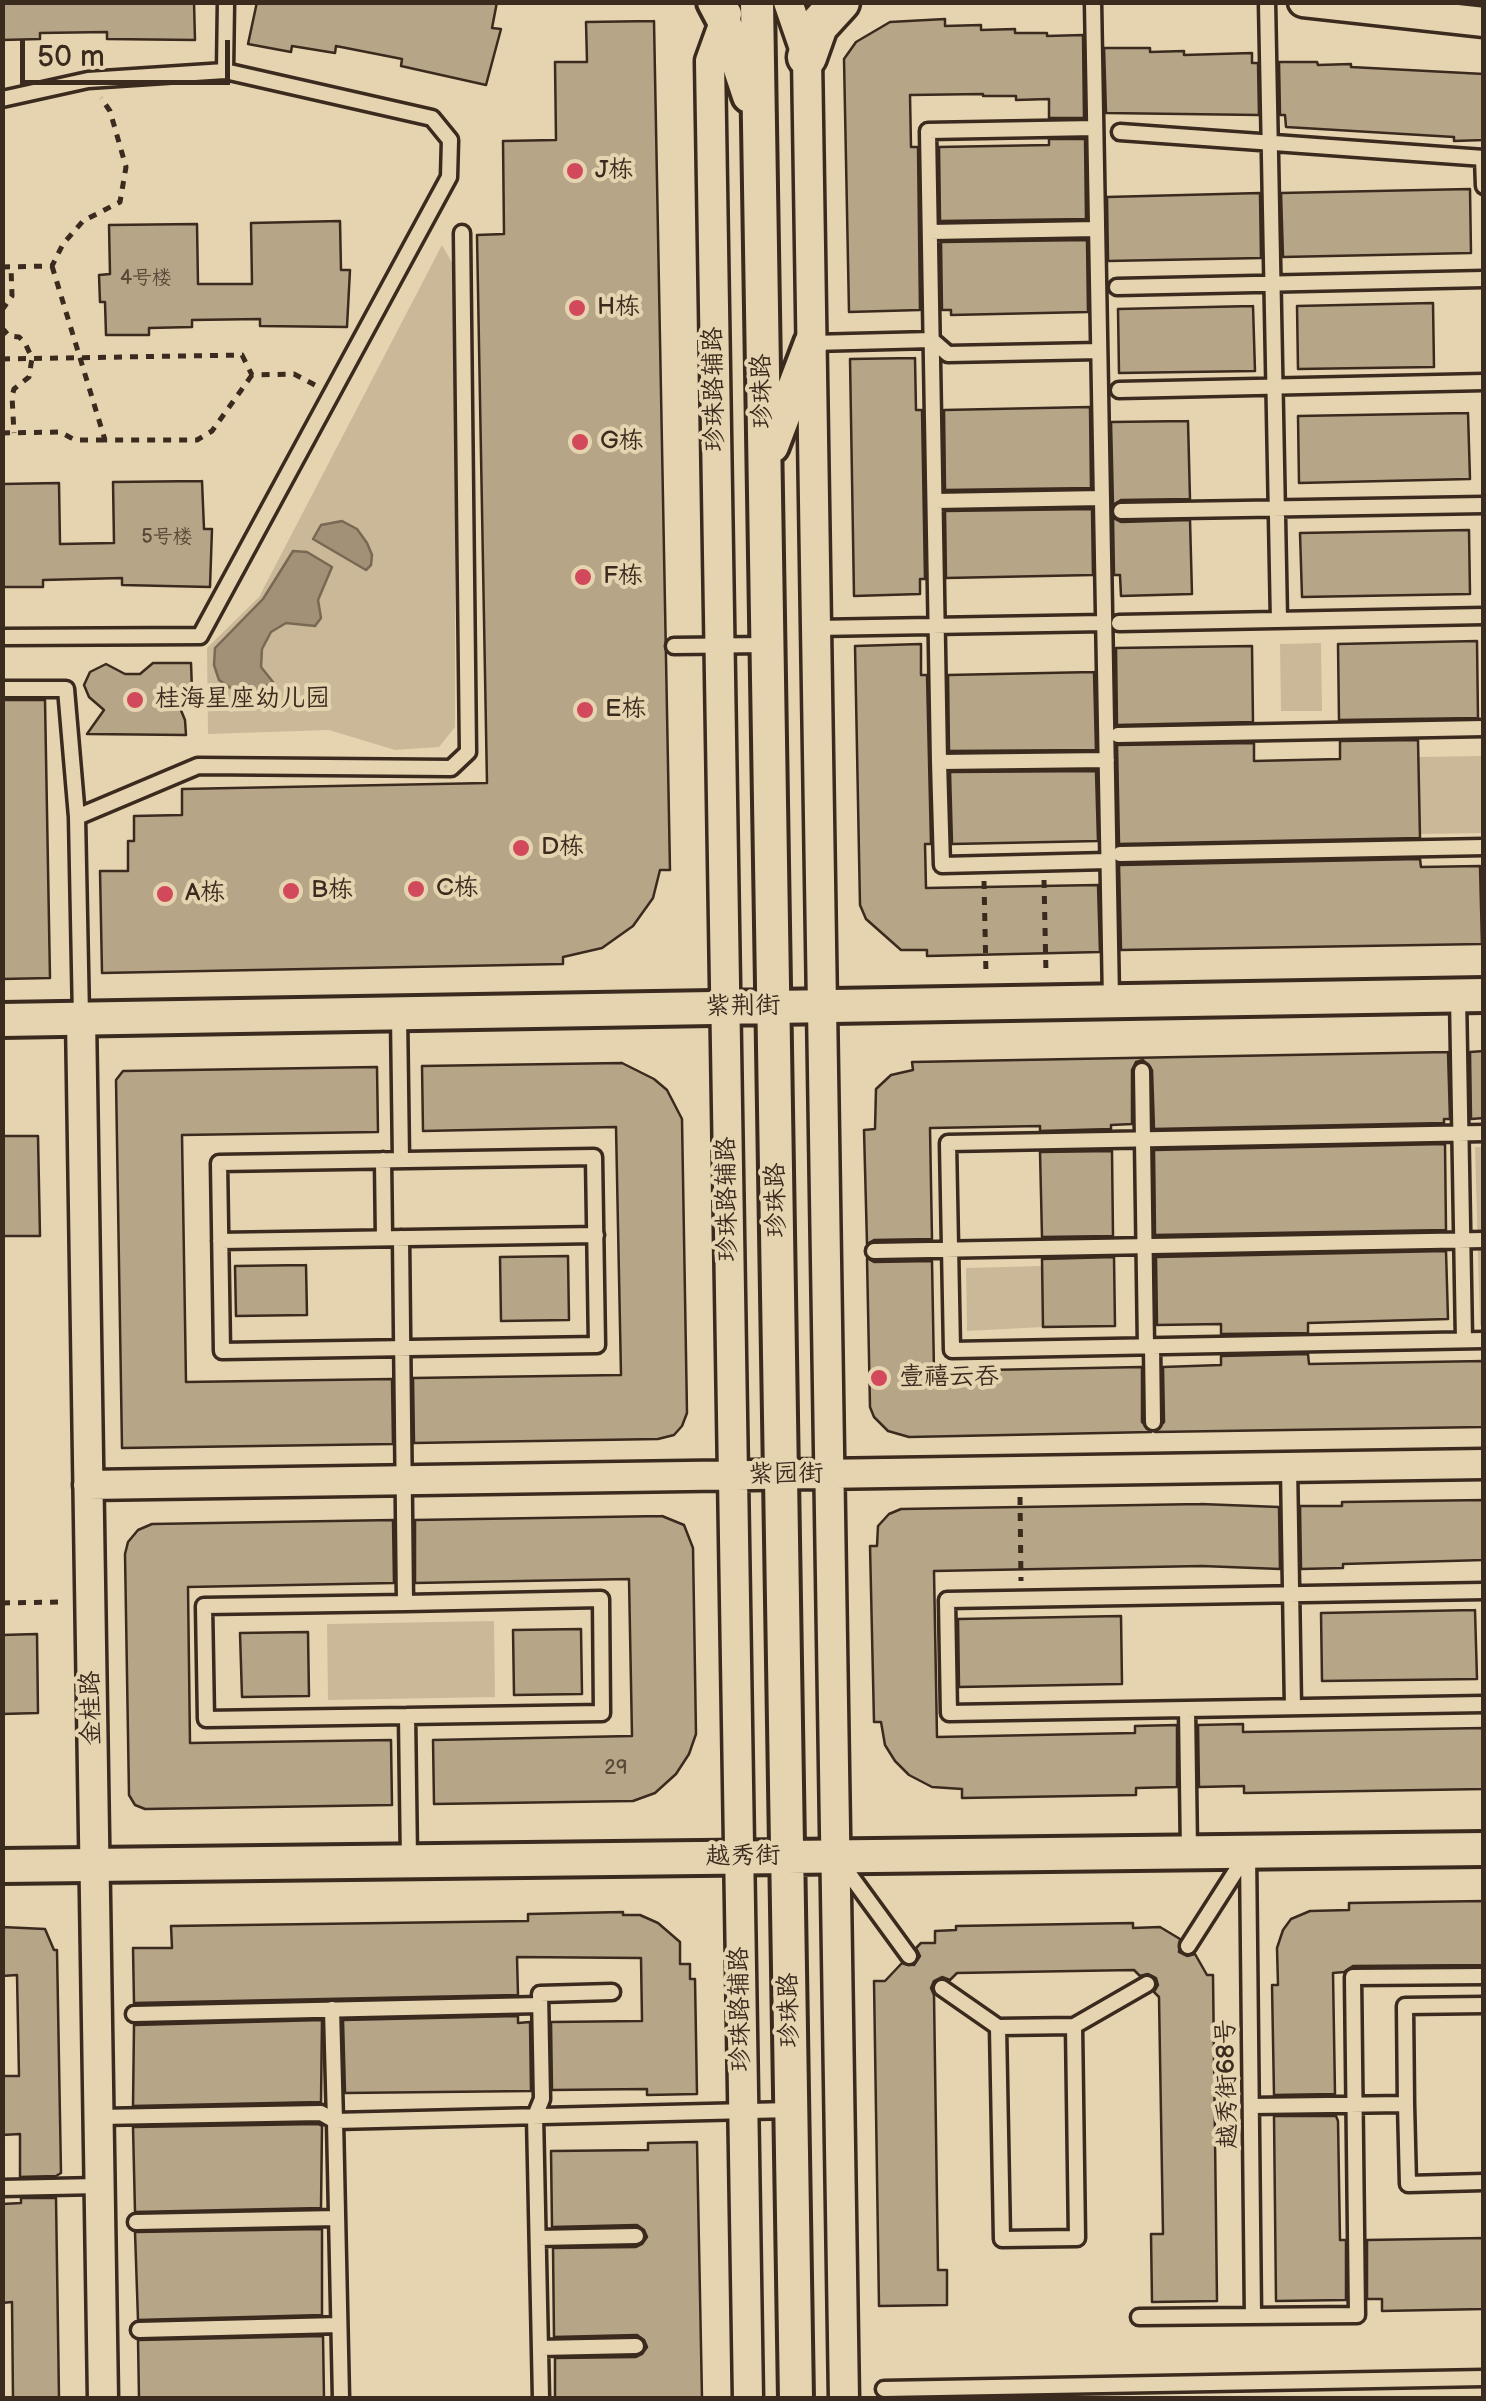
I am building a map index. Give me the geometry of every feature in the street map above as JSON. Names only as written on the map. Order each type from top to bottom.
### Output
[{"type":"main road","points":[[807,57],[818,26],[840,2]]},
{"type":"street","name":"珍珠路","points":[[757,2],[796,2398]]},
{"type":"street","points":[[788,2],[807,57],[844,2398]]},
{"type":"street","points":[[1303,2],[1484,22]]},
{"type":"street","points":[[723,9],[759,126]]},
{"type":"street","name":"珍珠路辅路","points":[[723,9],[710,61],[748,2398]]},
{"type":"street","points":[[765,464],[811,342]]},
{"type":"street","name":"紫荆街","points":[[2,1020],[1471,995]]},
{"type":"street","name":"金桂路","points":[[81,1018],[103,2398]]},
{"type":"street","name":"紫园街","points":[[88,1485],[1484,1464]]},
{"type":"street","name":"越秀街","points":[[2,1866],[1484,1849]]},
{"type":"lane","points":[[225,70],[226,2]]},
{"type":"lane","points":[[1092,2],[1102,498],[1112,623],[1107,760],[1114,858],[1111,1001]]},
{"type":"lane","points":[[1267,2],[1278,620]]},
{"type":"lane","points":[[2,99],[88,80],[225,70],[432,118],[450,140],[449,177],[200,636],[2,637]]},
{"type":"lane","points":[[1095,128],[928,131],[942,865],[1484,847]]},
{"type":"lane","points":[[1120,132],[1483,158],[1484,186]]},
{"type":"lane","points":[[930,232],[1097,229]]},
{"type":"lane","points":[[77,817],[198,766],[450,768],[468,752],[462,233]]},
{"type":"lane","points":[[1117,286],[1484,279]]},
{"type":"lane","points":[[811,342],[932,340],[948,354],[1099,352]]},
{"type":"lane","points":[[1119,390],[1484,382]]},
{"type":"lane","points":[[935,501],[1102,498]]},
{"type":"lane","points":[[1121,512],[1484,505]]},
{"type":"lane","points":[[816,628],[1484,616]]},
{"type":"lane","points":[[674,646],[768,644]]},
{"type":"lane","points":[[2,690],[66,689],[77,817],[81,1018]]},
{"type":"lane","points":[[1118,735],[1484,728]]},
{"type":"lane","points":[[940,762],[1107,760]]},
{"type":"lane","points":[[1464,1340],[1460,1134],[1471,995]]},
{"type":"lane","points":[[399,1013],[401,1160]]},
{"type":"lane","points":[[1142,1071],[1153,1422]]},
{"type":"lane","points":[[1484,1133],[948,1143],[952,1350],[1484,1340]]},
{"type":"lane","points":[[594,1157],[597,1345],[222,1352],[219,1163],[383,1160],[594,1157]]},
{"type":"lane","points":[[383,1160],[384,1238]]},
{"type":"lane","points":[[220,1241],[596,1235]]},
{"type":"lane","points":[[401,1238],[405,1602]]},
{"type":"lane","points":[[874,1251],[1484,1240]]},
{"type":"lane","points":[[1289,1467],[1293,1707]]},
{"type":"lane","points":[[1484,1591],[947,1600],[948,1713],[1484,1704]]},
{"type":"lane","points":[[601,1599],[602,1713],[206,1720],[204,1606],[405,1602],[601,1599]]},
{"type":"lane","points":[[1187,1709],[1189,1852]]},
{"type":"lane","points":[[407,1716],[409,1861]]},
{"type":"lane","points":[[1188,1946],[1248,1851]]},
{"type":"lane","name":"越秀街68号","points":[[1248,1851],[1253,2316]]},
{"type":"lane","points":[[836,1856],[909,1956]]},
{"type":"lane","points":[[1139,2317],[1357,2315],[1353,1978],[1484,1976]]},
{"type":"lane","points":[[942,1988],[998,2027],[1074,2026],[1147,1984]]},
{"type":"lane","points":[[541,2398],[535,2116],[542,2100],[540,1994],[612,1992]]},
{"type":"lane","points":[[134,2014],[540,2004]]},
{"type":"lane","points":[[1484,2005],[1405,2006],[1408,2184],[1484,2182]]},
{"type":"lane","points":[[332,2009],[341,2398]]},
{"type":"lane","points":[[998,2027],[1002,2239],[1077,2238],[1074,2026]]},
{"type":"lane","points":[[1251,2106],[1406,2104]]},
{"type":"lane","points":[[98,2117],[322,2114],[334,2121],[792,2110]]},
{"type":"lane","points":[[2,2188],[99,2186]]},
{"type":"lane","points":[[136,2222],[337,2218]]},
{"type":"lane","points":[[538,2238],[636,2236]]},
{"type":"lane","points":[[139,2330],[339,2325]]},
{"type":"lane","points":[[540,2348],[636,2346]]},
{"type":"lane","points":[[884,2388],[940,2393],[1484,2378]]},
{"type":"path","points":[[88,80],[110,111],[126,167],[120,202],[83,222],[63,244],[52,266],[105,440]]},
{"type":"path","points":[[2,267],[52,266]]},
{"type":"path","points":[[2,310],[12,296],[11,267]]},
{"type":"path","points":[[2,328],[9,336],[26,343],[32,358],[28,377],[14,388],[14,433]]},
{"type":"path","points":[[2,359],[242,355],[252,375]]},
{"type":"path","points":[[252,375],[294,374],[332,393]]},
{"type":"path","points":[[2,433],[60,432],[75,440],[196,440],[212,431],[252,375]]},
{"type":"path","points":[[1044,862],[1046,1002]]},
{"type":"path","points":[[984,864],[986,1003]]},
{"type":"path","points":[[1019,1471],[1021,1599]]},
{"type":"path","points":[[2,1603],[90,1602]]},
{"type":"shaded area","points":[[442,245],[455,268],[455,727],[439,747],[395,750],[329,730],[208,734],[207,648],[259,597]]},
{"type":"shaded area","points":[[342,521],[357,529],[367,543],[372,555],[366,570],[313,539],[321,525]]},
{"type":"shaded area","points":[[293,551],[307,552],[332,567],[318,600],[321,618],[315,626],[286,623],[271,632],[262,649],[261,667],[273,682],[257,691],[232,689],[219,680],[214,665],[215,648],[263,599]]},
{"type":"shaded area","points":[[1321,643],[1322,711],[1281,711],[1280,644]]},
{"type":"shaded area","points":[[1482,756],[1483,833],[1420,834],[1419,757]]},
{"type":"shaded area","points":[[1475,1147],[1484,1147],[1484,1325],[1480,1325]]},
{"type":"shaded area","points":[[1042,1266],[1043,1327],[967,1331],[966,1268]]},
{"type":"shaded area","points":[[494,1621],[495,1697],[328,1700],[327,1624]]},
{"type":"building","points":[[2,2],[194,2],[195,40],[107,39],[107,32],[40,33],[40,39],[2,40]]},
{"type":"building","points":[[257,2],[497,2],[492,28],[501,29],[486,85],[401,66],[402,59],[336,46],[335,53],[292,46],[291,52],[248,44]]},
{"type":"building","points":[[945,19],[945,26],[981,25],[981,30],[1015,29],[1015,33],[1047,36],[1083,35],[1084,118],[1049,118],[1049,99],[1016,100],[1016,96],[983,94],[910,95],[911,147],[918,147],[920,310],[849,312],[844,59],[856,42],[890,22]]},
{"type":"building","points":[[654,21],[670,870],[660,870],[653,898],[633,926],[602,948],[563,957],[563,964],[102,973],[100,871],[128,871],[128,841],[134,841],[134,816],[182,815],[182,789],[487,783],[477,235],[504,234],[503,141],[556,140],[555,62],[587,62],[586,22]]},
{"type":"building","points":[[1104,48],[1150,48],[1150,52],[1184,51],[1184,55],[1252,53],[1252,63],[1258,63],[1259,115],[1106,113]]},
{"type":"building","points":[[1279,62],[1484,74],[1484,140],[1286,127],[1285,115],[1280,115]]},
{"type":"building","points":[[1049,139],[1085,139],[1086,219],[940,221],[939,147],[1049,145]]},
{"type":"building","points":[[1470,189],[1471,253],[1283,257],[1281,193]]},
{"type":"building","points":[[1260,193],[1261,258],[1108,261],[1107,197]]},
{"type":"building","points":[[340,221],[341,270],[350,270],[347,327],[260,326],[260,319],[192,320],[192,327],[149,328],[149,335],[106,335],[99,275],[110,274],[109,225],[197,224],[198,284],[252,284],[251,223]]},
{"type":"building","points":[[1087,240],[1088,312],[951,315],[951,310],[942,310],[941,242]]},
{"type":"building","points":[[1433,303],[1434,367],[1298,369],[1297,306]]},
{"type":"building","points":[[1253,306],[1255,371],[1119,373],[1118,309]]},
{"type":"building","points":[[915,358],[916,410],[922,410],[925,579],[920,579],[920,594],[854,596],[850,359]]},
{"type":"building","points":[[1090,407],[1091,488],[945,490],[944,410]]},
{"type":"building","points":[[1468,413],[1470,479],[1299,483],[1298,416]]},
{"type":"building","points":[[1188,421],[1190,499],[1121,500],[1113,505],[1111,422]]},
{"type":"building","points":[[202,481],[204,529],[212,529],[210,587],[122,585],[122,578],[43,580],[43,587],[2,587],[2,484],[59,483],[60,544],[114,543],[113,482]]},
{"type":"building","points":[[1092,509],[1093,575],[946,578],[945,511]]},
{"type":"building","points":[[1113,518],[1121,522],[1190,520],[1192,594],[1121,596],[1120,575],[1114,575]]},
{"type":"building","points":[[1469,530],[1470,594],[1302,597],[1300,533]]},
{"type":"building","points":[[1477,641],[1478,718],[1339,720],[1338,644]]},
{"type":"building","points":[[921,644],[921,675],[927,675],[931,844],[925,844],[926,888],[1098,885],[1100,952],[927,956],[927,950],[901,950],[866,919],[860,905],[855,646]]},
{"type":"building","points":[[1252,646],[1253,722],[1117,725],[1116,648]]},
{"type":"building","name":"桂海星座幼儿园","points":[[153,663],[191,663],[192,690],[173,691],[185,720],[186,735],[87,734],[104,710],[89,697],[84,685],[90,672],[106,664],[125,674],[140,674]]},
{"type":"building","points":[[1094,672],[1096,750],[949,751],[948,675]]},
{"type":"building","points":[[2,700],[45,700],[50,978],[2,979]]},
{"type":"building","points":[[1418,740],[1420,838],[1119,844],[1117,745],[1254,743],[1254,761],[1340,759],[1340,741]]},
{"type":"building","points":[[1096,771],[1098,841],[952,844],[950,772]]},
{"type":"building","points":[[1420,859],[1421,867],[1480,866],[1482,944],[1121,950],[1119,865]]},
{"type":"building","points":[[1484,1051],[1484,1118],[1471,1119],[1470,1052]]},
{"type":"building","points":[[1448,1052],[1450,1119],[1444,1119],[1444,1123],[1154,1129],[1152,1070],[1143,1060],[1136,1062],[1132,1070],[1132,1124],[1111,1125],[1111,1129],[1040,1131],[1040,1126],[930,1128],[932,1239],[874,1240],[867,1244],[864,1130],[875,1129],[876,1089],[891,1075],[913,1070],[912,1062]]},
{"type":"building","points":[[622,1063],[667,1090],[682,1119],[687,1413],[682,1426],[674,1435],[658,1439],[414,1443],[413,1378],[621,1375],[616,1127],[423,1131],[422,1066]]},
{"type":"building","points":[[377,1067],[378,1132],[182,1135],[186,1382],[392,1379],[393,1444],[122,1448],[116,1080],[123,1071]]},
{"type":"building","points":[[2,1136],[38,1136],[40,1236],[2,1236]]},
{"type":"building","points":[[1445,1144],[1446,1230],[1155,1235],[1154,1150]]},
{"type":"building","points":[[1112,1151],[1113,1236],[1042,1237],[1040,1152]]},
{"type":"building","points":[[1446,1251],[1448,1319],[1308,1323],[1308,1333],[1221,1334],[1221,1324],[1157,1325],[1156,1257]]},
{"type":"building","points":[[568,1256],[569,1320],[501,1321],[500,1257]]},
{"type":"building","points":[[1114,1257],[1115,1326],[1043,1327],[1042,1259]]},
{"type":"building","points":[[867,1258],[874,1262],[932,1261],[934,1371],[1142,1367],[1142,1422],[1151,1432],[909,1437],[888,1431],[870,1407]]},
{"type":"building","points":[[306,1265],[307,1315],[236,1316],[235,1266]]},
{"type":"building","points":[[1308,1354],[1309,1364],[1484,1361],[1484,1427],[1155,1432],[1164,1422],[1163,1367],[1221,1365],[1221,1356]]},
{"type":"building","points":[[1484,1500],[1484,1560],[1301,1569],[1300,1506]]},
{"type":"building","points":[[1201,1504],[1279,1507],[1280,1569],[1202,1566],[934,1571],[937,1737],[1135,1733],[1135,1726],[1177,1725],[1177,1787],[1136,1788],[1136,1795],[962,1798],[962,1789],[932,1787],[909,1775],[895,1761],[885,1745],[881,1722],[874,1722],[870,1546],[877,1546],[878,1526],[889,1514],[901,1509]]},
{"type":"building","points":[[662,1516],[684,1525],[693,1548],[696,1734],[676,1774],[655,1793],[633,1801],[434,1804],[433,1740],[632,1736],[629,1579],[415,1583],[415,1520]]},
{"type":"building","points":[[393,1520],[394,1583],[188,1587],[190,1743],[391,1740],[392,1805],[145,1809],[135,1805],[129,1795],[125,1554],[128,1542],[138,1530],[152,1524]]},
{"type":"building","points":[[1475,1610],[1477,1679],[1322,1681],[1321,1613]]},
{"type":"building","points":[[1121,1616],[1122,1684],[959,1687],[958,1619]]},
{"type":"building","points":[[581,1629],[582,1694],[514,1695],[513,1630]]},
{"type":"building","points":[[308,1632],[309,1696],[242,1697],[240,1633]]},
{"type":"building","points":[[37,1634],[38,1713],[2,1714],[2,1635]]},
{"type":"building","points":[[1243,1724],[1243,1732],[1484,1728],[1484,1789],[1244,1793],[1244,1786],[1199,1787],[1198,1725]]},
{"type":"building","points":[[1484,1901],[1484,1965],[1353,1966],[1333,1973],[1335,2094],[1274,2095],[1272,1985],[1278,1985],[1277,1948],[1291,1919],[1310,1911],[1349,1910],[1349,1903]]},
{"type":"building","points":[[623,1912],[658,1923],[680,1942],[680,1964],[690,1964],[690,1979],[695,1979],[697,2094],[647,2095],[647,2089],[552,2090],[551,2022],[642,2021],[641,1958],[517,1957],[518,1995],[134,2003],[133,1948],[172,1948],[171,1926],[528,1921],[528,1914]]},
{"type":"building","points":[[1133,1923],[1133,1928],[1160,1927],[1180,1939],[1179,1952],[1195,1954],[1207,1975],[1213,1975],[1217,2301],[1152,2302],[1151,2234],[1163,2234],[1159,1997],[1154,1992],[1156,1978],[1140,1976],[1134,1970],[957,1973],[950,1980],[942,1977],[934,1981],[931,1988],[938,2270],[947,2270],[947,2305],[879,2306],[874,1981],[885,1981],[902,1963],[914,1965],[920,1956],[916,1948],[921,1943],[935,1943],[935,1931],[956,1930],[956,1926]]},
{"type":"building","points":[[2,1927],[45,1929],[57,1950],[61,2173],[56,2176],[20,2177],[20,2134],[2,2135],[2,2076],[19,2076],[17,1975],[2,1976]]},
{"type":"building","points":[[518,2016],[518,2023],[530,2022],[531,2091],[345,2093],[343,2020]]},
{"type":"building","points":[[322,2020],[321,2102],[133,2106],[134,2025]]},
{"type":"building","points":[[1274,2116],[1336,2116],[1338,2121],[1340,2240],[1346,2240],[1346,2300],[1276,2301]]},
{"type":"building","points":[[322,2126],[321,2208],[135,2212],[133,2127]]},
{"type":"building","points":[[697,2142],[702,2398],[555,2398],[555,2358],[636,2357],[647,2347],[637,2335],[554,2337],[553,2248],[636,2247],[647,2237],[637,2225],[552,2227],[551,2151],[648,2150],[648,2143]]},
{"type":"building","points":[[21,2198],[56,2198],[59,2398],[13,2398],[12,2302],[2,2303],[2,2204],[21,2203]]},
{"type":"building","points":[[322,2229],[322,2315],[138,2320],[135,2232]]},
{"type":"building","points":[[1484,2238],[1484,2309],[1382,2311],[1382,2299],[1367,2299],[1367,2240]]},
{"type":"building","points":[[323,2336],[324,2398],[139,2398],[138,2340]]},
{"type":"place","name":"J栋","points":[[575,171]]},
{"type":"place","name":"H栋","points":[[577,308]]},
{"type":"place","name":"G栋","points":[[580,442]]},
{"type":"place","name":"F栋","points":[[583,577]]},
{"type":"place","name":"桂海星座幼儿园","points":[[135,700]]},
{"type":"place","name":"E栋","points":[[585,710]]},
{"type":"place","name":"D栋","points":[[521,848]]},
{"type":"place","name":"C栋","points":[[416,889]]},
{"type":"place","name":"B栋","points":[[291,891]]},
{"type":"place","name":"A栋","points":[[165,894]]},
{"type":"place","name":"壹禧云吞","points":[[879,1378]]}]
